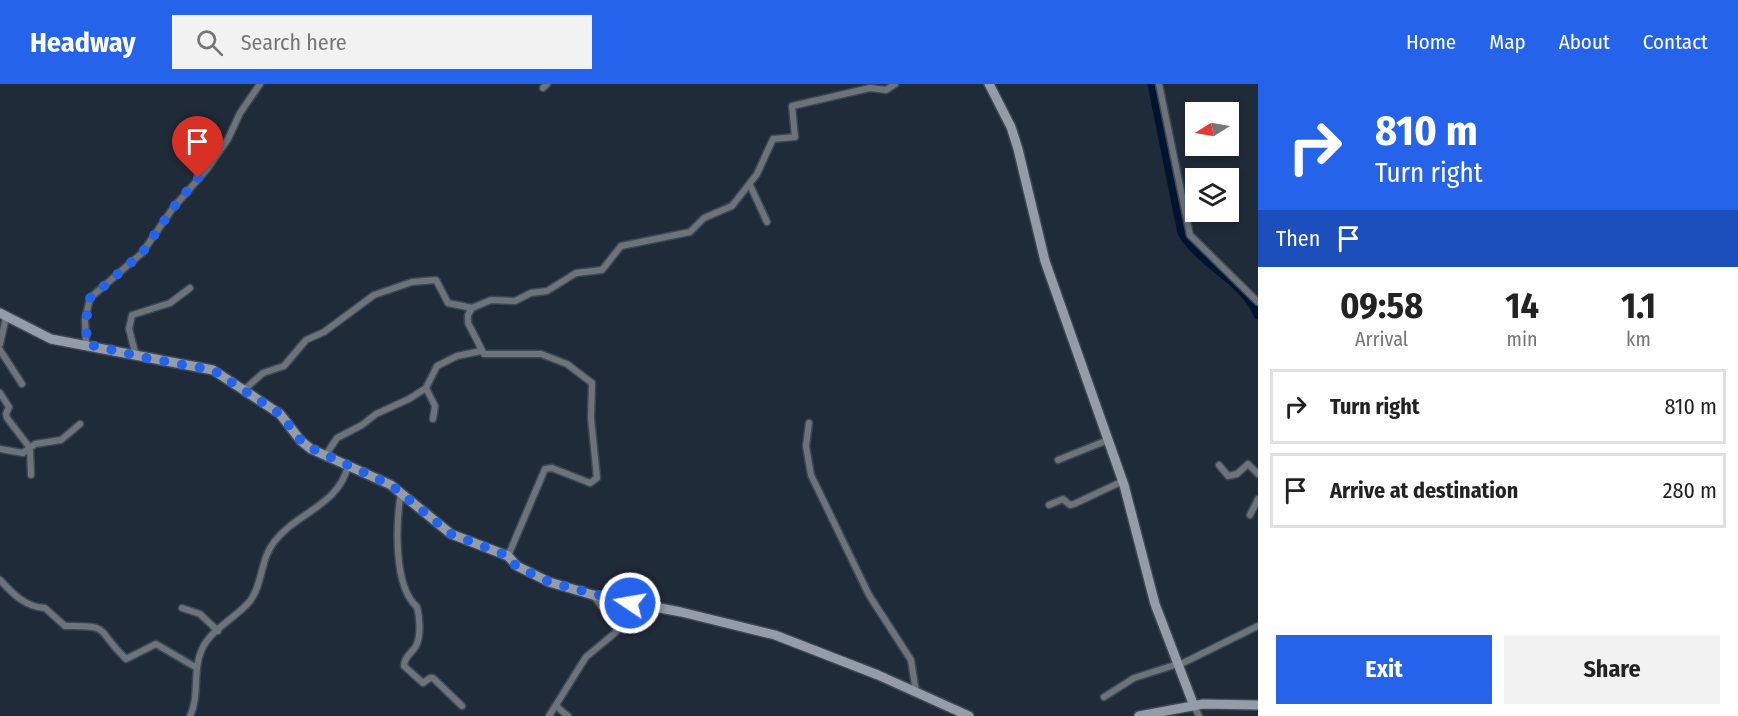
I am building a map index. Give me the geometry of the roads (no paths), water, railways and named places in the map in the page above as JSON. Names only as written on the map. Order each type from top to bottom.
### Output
[{"type":"main road","points":[[989,84],[1011,127],[1046,261],[1123,481],[1155,604],[1194,706]]},
{"type":"main road","points":[[3,315],[51,339],[87,344],[136,356],[200,365],[213,370],[280,414],[301,441],[325,456],[377,477],[401,493],[451,534],[508,556],[516,566],[549,582],[593,595],[681,612],[775,635],[969,716]]},
{"type":"main road","points":[[1139,716],[1194,706],[1258,705]]},
{"type":"street","points":[[87,344],[86,320],[90,298],[142,253],[173,208],[208,168],[260,84]]},
{"type":"street","points":[[844,84],[848,93]]},
{"type":"street","points":[[245,389],[263,373],[286,364],[308,339],[324,332],[366,300],[380,293],[412,282],[433,279],[436,280],[448,303],[472,308],[491,300],[515,301],[531,293],[547,291],[576,273],[602,270],[615,251],[625,245],[690,232],[704,218],[732,206],[750,185],[773,139],[796,136],[792,106],[872,88],[886,90],[895,84]]},
{"type":"street","points":[[1159,84],[1190,235],[1258,302]]},
{"type":"street","points":[[750,185],[767,222]]},
{"type":"street","points":[[136,356],[129,329],[132,315],[170,303],[190,288]]},
{"type":"street","points":[[472,308],[468,315],[468,323],[481,351],[487,355],[511,353],[548,356],[567,364],[591,380],[592,384],[591,418],[597,477],[590,483],[552,468],[545,469],[508,556]]},
{"type":"street","points":[[0,344],[3,315]]},
{"type":"street","points":[[325,456],[337,438],[362,425],[376,414],[409,399],[426,388],[437,366],[457,356],[481,351]]},
{"type":"street","points":[[0,353],[22,384]]},
{"type":"street","points":[[426,388],[436,409],[433,419]]},
{"type":"street","points":[[0,393],[9,407],[7,418],[30,448],[31,475]]},
{"type":"street","points":[[809,423],[806,447],[811,475],[869,595],[911,660],[916,692]]},
{"type":"street","points":[[0,449],[9,448],[13,453],[21,453],[35,444],[61,441],[80,424]]},
{"type":"street","points":[[1058,460],[1108,440]]},
{"type":"street","points":[[1220,465],[1228,476],[1237,474],[1248,464],[1258,474]]},
{"type":"street","points":[[190,716],[195,705],[197,668],[207,640],[250,601],[265,555],[273,543],[293,522],[334,495],[345,479],[348,466]]},
{"type":"street","points":[[1048,505],[1063,499],[1070,505],[1074,504],[1123,481]]},
{"type":"street","points":[[401,493],[397,527],[403,582],[411,602],[417,607],[418,621],[416,645],[404,660],[404,666],[423,683],[433,678],[462,706]]},
{"type":"street","points":[[1250,515],[1258,499]]},
{"type":"street","points":[[0,580],[25,603],[34,608],[45,608],[65,626],[92,625],[100,628],[113,647],[126,659],[156,644],[197,668]]},
{"type":"street","points":[[549,716],[586,657],[616,631],[593,595]]},
{"type":"street","points":[[182,608],[200,614],[218,631]]},
{"type":"street","points":[[1104,697],[1134,678],[1179,665],[1258,626]]},
{"type":"street","points":[[556,706],[568,716]]},
{"type":"street","points":[[1194,706],[1199,716]]},
{"type":"waterway","points":[[1152,84],[1182,233],[1200,254],[1243,292],[1258,315]]}]
